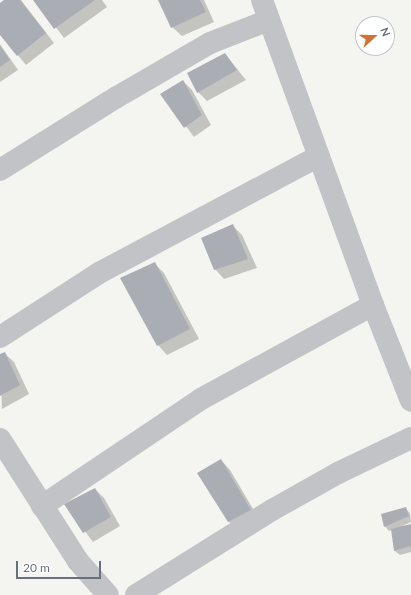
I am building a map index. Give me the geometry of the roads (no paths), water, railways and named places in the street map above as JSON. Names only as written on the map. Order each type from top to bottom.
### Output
[{"type":"street","points":[[0,170],[117,96],[265,10],[373,305],[411,401]]},
{"type":"street","points":[[0,337],[98,273],[318,156]]},
{"type":"street","points":[[42,506],[202,398],[373,305]]},
{"type":"street","points":[[136,595],[272,510],[338,473],[411,438]]},
{"type":"street","points":[[0,439],[78,561],[108,595]]}]
